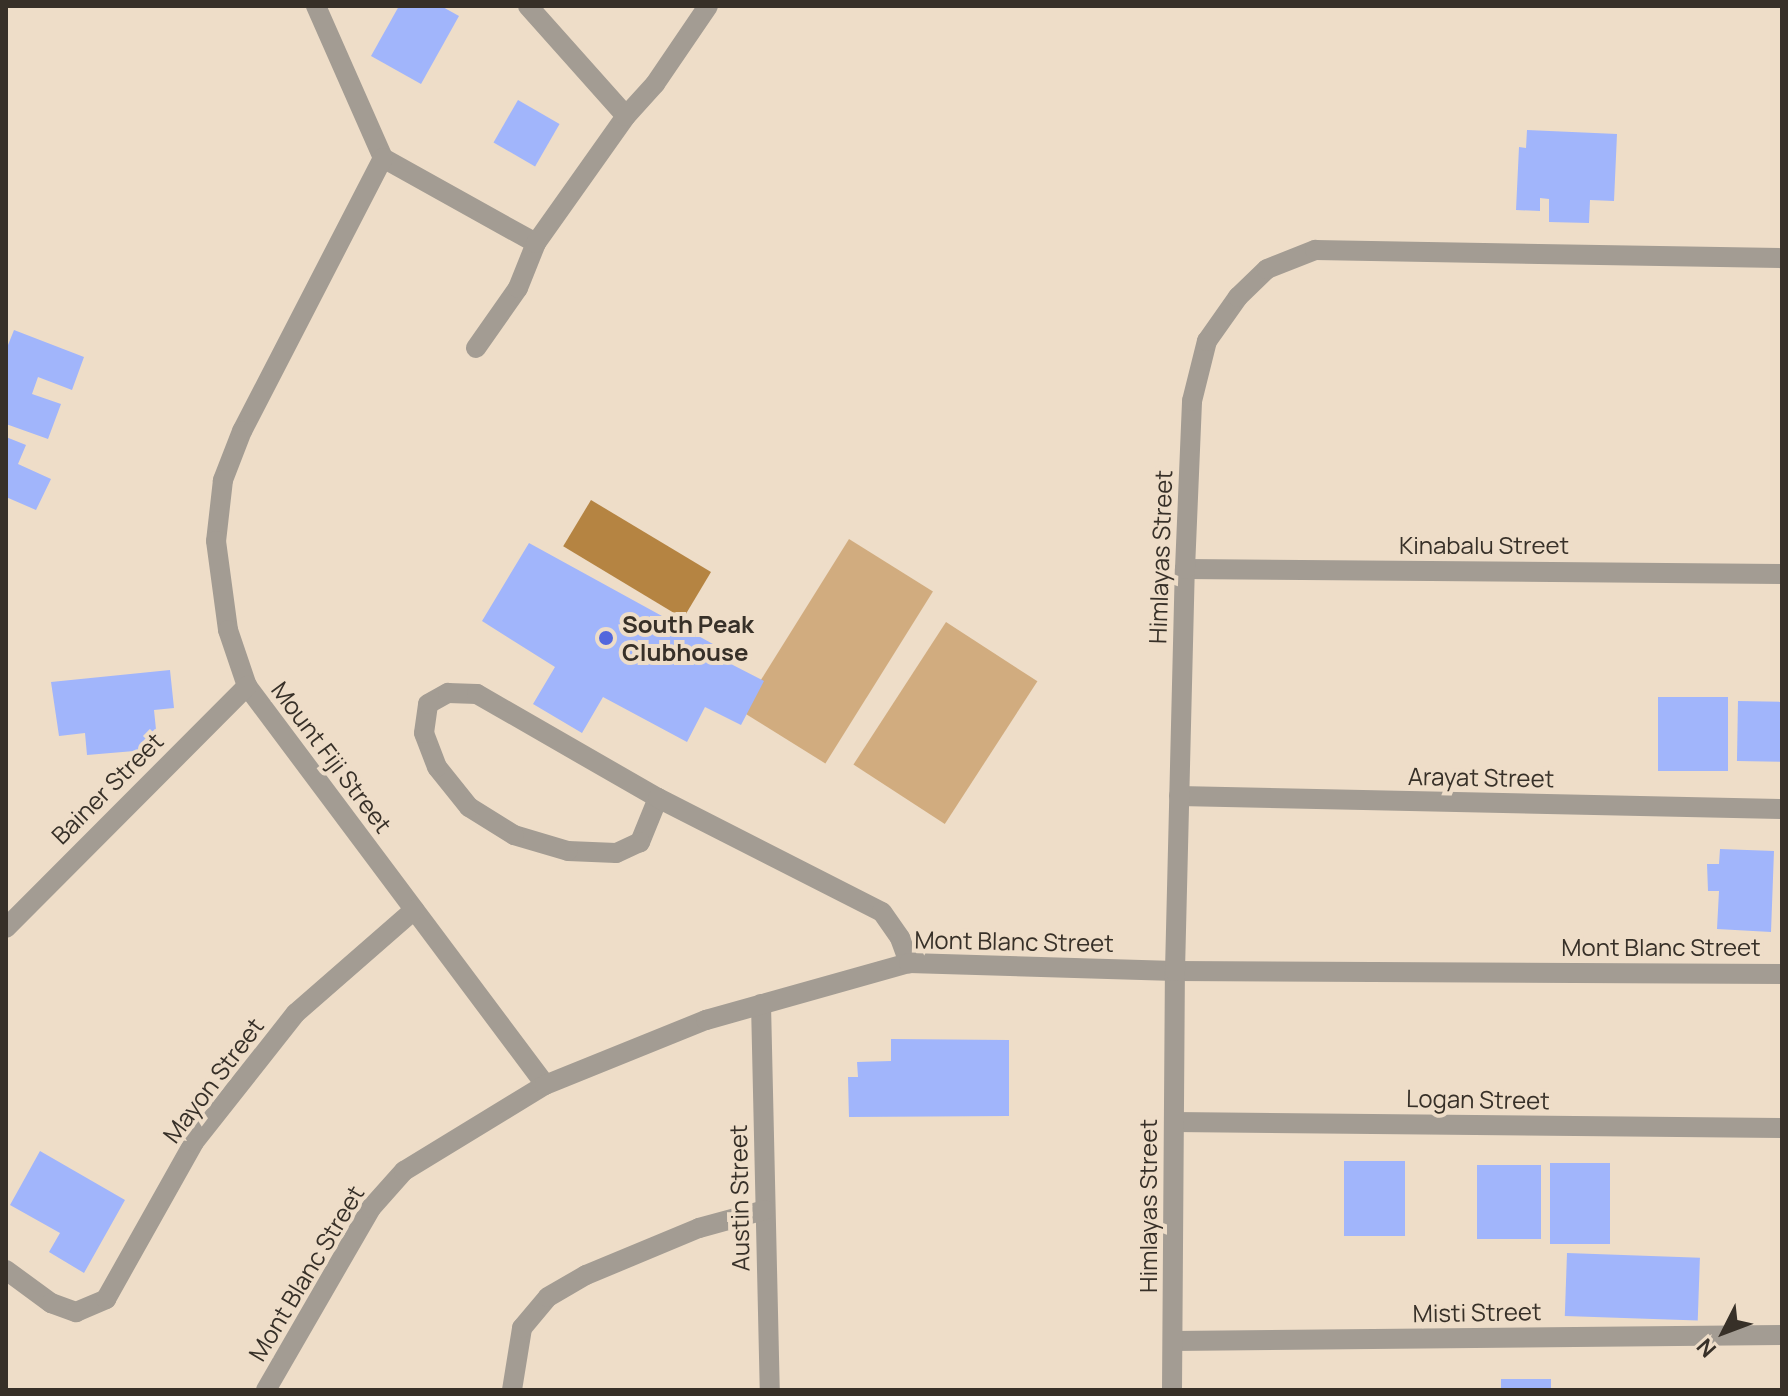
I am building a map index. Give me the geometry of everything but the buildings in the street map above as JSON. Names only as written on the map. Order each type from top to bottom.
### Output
[{"type":"street","points":[[316,6],[383,158],[536,243]]},
{"type":"street","points":[[528,6],[626,116]]},
{"type":"street","points":[[476,348],[518,288],[536,243],[626,116],[655,84],[708,6]]},
{"type":"street","name":"Mount Fiji Street","points":[[383,158],[242,431],[223,480],[216,541],[228,630],[247,686],[545,1085]]},
{"type":"street","name":"Himlayas Street","points":[[1172,1390],[1175,971],[1185,569],[1192,401],[1207,341],[1238,297],[1267,269],[1315,250],[1782,258]]},
{"type":"street","name":"Kinabalu Street","points":[[1185,569],[1782,574]]},
{"type":"street","name":"Bainer Street","points":[[9,917],[247,686]]},
{"type":"street","points":[[658,798],[640,842],[616,853],[568,851],[514,835],[469,807],[437,767],[424,733],[428,704],[448,693],[477,694],[658,798],[882,912],[900,938],[909,963]]},
{"type":"street","name":"Arayat Street","points":[[1179,796],[1782,809]]},
{"type":"street","name":"Mayon Street","points":[[6,1270],[51,1303],[76,1312],[106,1299],[203,1130],[296,1013],[414,910]]},
{"type":"street","name":"Mont Blanc Street","points":[[266,1390],[371,1208],[404,1171],[545,1085],[706,1020],[909,963],[1175,971],[1782,974]]},
{"type":"street","name":"Austin Street","points":[[761,1004],[770,1390]]},
{"type":"street","name":"Logan Street","points":[[1174,1122],[1782,1128]]},
{"type":"street","points":[[512,1390],[522,1328],[548,1297],[586,1275],[699,1228],[765,1210]]},
{"type":"street","name":"Misti Street","points":[[1173,1341],[1782,1335]]},
{"type":"shaded area","points":[[591,500],[711,572],[683,618],[563,546]]},
{"type":"shaded area","points":[[849,539],[933,591],[825,764],[741,711]]},
{"type":"shaded area","points":[[946,622],[1037,681],[945,824],[853,765]]},
{"type":"place","name":"South Peak Clubhouse","points":[[606,638]]}]
